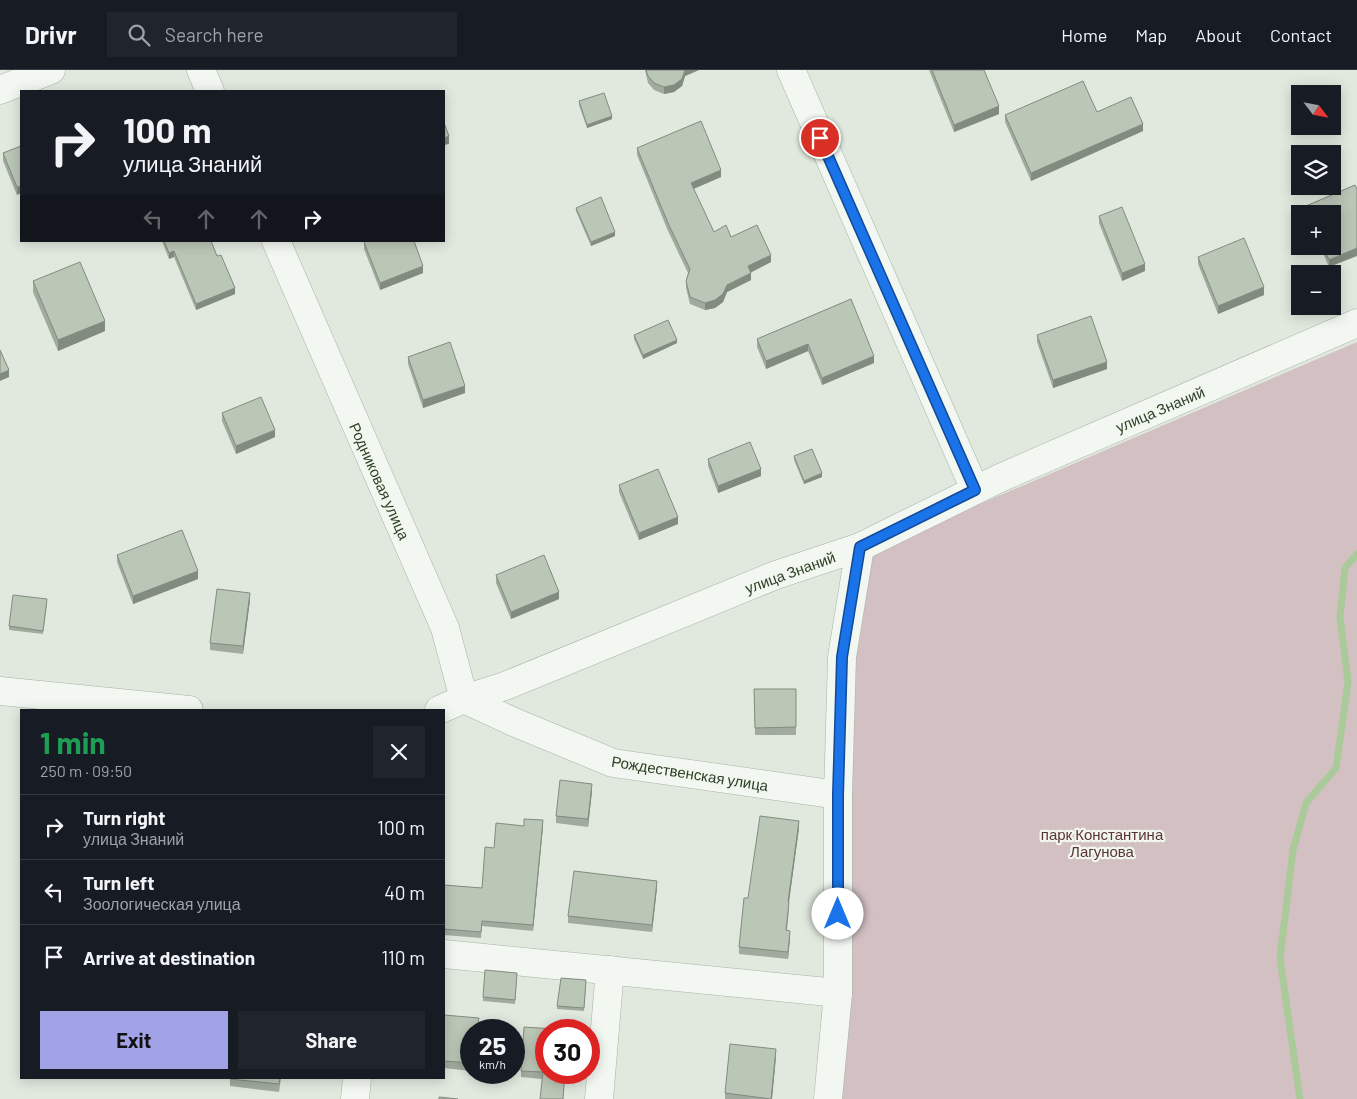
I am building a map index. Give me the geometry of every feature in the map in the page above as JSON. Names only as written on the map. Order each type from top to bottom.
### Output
[{"type":"street","points":[[0,90],[51,70]]},
{"type":"street","points":[[201,70],[210,90]]},
{"type":"street","points":[[791,70],[975,490]]},
{"type":"street","name":"Родниковая улица","points":[[276,242],[445,628],[464,699]]},
{"type":"street","name":"улица Знаний","points":[[464,699],[505,686],[776,575],[860,547],[975,490],[1357,323]]},
{"type":"street","points":[[828,1099],[838,993],[838,795],[842,657],[860,547]]},
{"type":"street","points":[[0,691],[179,709]]},
{"type":"street","points":[[441,709],[464,699]]},
{"type":"street","name":"Рождественская улица","points":[[464,699],[516,723],[613,763],[838,795]]},
{"type":"street","points":[[445,954],[838,993]]},
{"type":"street","points":[[599,1099],[610,970]]},
{"type":"street","points":[[355,1099],[357,1079]]},
{"type":"green space","name":"парк Константина Лагунова","points":[[1357,342],[1357,1099],[840,1099],[854,629],[868,552]]},
{"type":"building","points":[[646,70],[685,70],[682,79],[674,85],[664,87],[654,83]]},
{"type":"building","points":[[932,70],[984,70],[999,106],[954,125]]},
{"type":"building","points":[[1083,81],[1097,112],[1131,97],[1143,124],[1031,173],[1005,115]]},
{"type":"building","points":[[604,93],[612,116],[587,125],[579,101]]},
{"type":"building","points":[[701,121],[721,170],[691,183],[714,232],[726,225],[731,237],[757,225],[771,255],[748,266],[751,273],[727,285],[723,294],[715,300],[705,303],[690,297],[686,281],[690,269],[668,223],[637,148]]},
{"type":"building","points":[[445,126],[449,136],[445,138]]},
{"type":"building","points":[[20,146],[20,186],[17,187],[3,153]]},
{"type":"building","points":[[1355,185],[1357,189],[1357,248],[1341,255],[1341,205],[1308,205],[1332,195],[1341,195],[1341,191]]},
{"type":"building","points":[[601,197],[615,232],[591,242],[576,208]]},
{"type":"building","points":[[1122,207],[1145,264],[1122,273],[1099,216]]},
{"type":"building","points":[[1244,238],[1264,287],[1218,306],[1198,257]]},
{"type":"building","points":[[164,242],[211,242],[217,256],[221,255],[235,288],[196,304],[174,251],[169,253]]},
{"type":"building","points":[[364,242],[414,242],[423,266],[380,283]]},
{"type":"building","points":[[1327,255],[1341,255],[1329,260]]},
{"type":"building","points":[[80,262],[105,321],[58,340],[33,281]]},
{"type":"building","points":[[851,299],[874,356],[822,378],[808,344],[766,361],[757,339]]},
{"type":"building","points":[[1091,316],[1107,362],[1053,380],[1037,335]]},
{"type":"building","points":[[668,320],[677,340],[643,355],[634,335]]},
{"type":"building","points":[[450,342],[465,386],[423,400],[408,357]]},
{"type":"building","points":[[0,350],[9,370],[0,374]]},
{"type":"building","points":[[261,397],[275,430],[236,446],[222,413]]},
{"type":"building","points":[[750,442],[761,469],[718,486],[708,459]]},
{"type":"building","points":[[812,449],[822,473],[804,481],[794,456]]},
{"type":"building","points":[[658,469],[678,517],[639,533],[619,485]]},
{"type":"building","points":[[182,530],[198,571],[133,596],[117,555]]},
{"type":"building","points":[[544,555],[559,592],[511,612],[496,575]]},
{"type":"building","points":[[217,589],[250,593],[243,646],[210,643]]},
{"type":"building","points":[[13,595],[47,599],[43,631],[9,626]]},
{"type":"building","points":[[754,689],[796,689],[796,727],[755,728]]},
{"type":"building","points":[[560,780],[592,784],[588,819],[556,816]]},
{"type":"building","points":[[760,816],[799,821],[788,902],[786,930],[790,931],[788,952],[739,947],[744,898],[748,898]]},
{"type":"building","points":[[524,819],[543,820],[533,925],[482,921],[481,932],[445,929],[445,885],[482,888],[485,847],[494,848],[496,823],[524,826]]},
{"type":"building","points":[[574,871],[657,881],[652,925],[568,916]]},
{"type":"building","points":[[485,970],[517,973],[515,1000],[483,997]]},
{"type":"building","points":[[561,978],[586,980],[584,1008],[557,1006]]},
{"type":"building","points":[[445,1015],[479,1018],[460,1019],[460,1062],[445,1061]]},
{"type":"building","points":[[525,1027],[535,1028],[535,1072],[525,1071]]},
{"type":"building","points":[[730,1044],[776,1049],[771,1099],[725,1093]]},
{"type":"building","points":[[230,1079],[280,1079],[279,1084]]},
{"type":"building","points":[[542,1084],[564,1084],[563,1099],[540,1099]]},
{"type":"building","points":[[439,1097],[458,1099],[439,1099]]},
{"type":"waterway","points":[[1300,1099],[1280,958],[1293,850],[1306,803],[1336,768],[1348,682],[1340,617],[1345,568],[1357,554]]},
{"type":"route","points":[[820,138],[975,490],[860,547],[842,657],[838,795],[838,914]]}]
